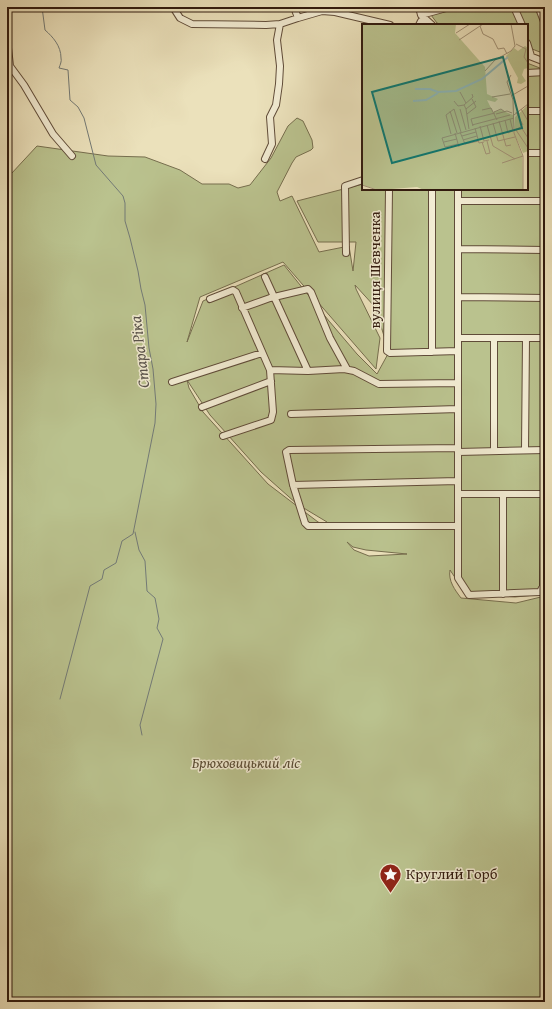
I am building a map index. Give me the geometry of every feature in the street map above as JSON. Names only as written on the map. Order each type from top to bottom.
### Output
[{"type":"street","points":[[173,7],[180,18],[192,24],[280,24],[322,11],[335,12],[386,24]]},
{"type":"street","points":[[294,7],[298,18]]},
{"type":"street","points":[[419,7],[421,15],[419,24]]},
{"type":"street","points":[[421,15],[450,7]]},
{"type":"street","points":[[514,7],[522,24]]},
{"type":"street","points":[[543,7],[540,11],[545,24]]},
{"type":"street","points":[[421,15],[429,23]]},
{"type":"street","points":[[419,24],[424,20],[429,23]]},
{"type":"street","points":[[265,159],[272,144],[270,117],[276,105],[279,84],[280,66],[277,40],[280,24]]},
{"type":"street","points":[[7,39],[10,66],[24,85],[53,134],[72,156]]},
{"type":"street","points":[[529,55],[545,62]]},
{"type":"street","points":[[528,73],[545,72]]},
{"type":"street","points":[[528,111],[545,112]]},
{"type":"street","points":[[528,153],[545,154]]},
{"type":"street","points":[[346,253],[345,186],[362,180]]},
{"type":"street","name":"вулиця Шевченка","points":[[388,190],[387,351],[390,353],[432,352]]},
{"type":"street","points":[[432,190],[432,352],[458,351]]},
{"type":"street","points":[[458,190],[458,201],[458,249],[458,297],[458,338],[458,351],[458,384],[458,409],[458,450],[458,481],[458,494],[458,578],[470,594],[540,592],[544,586],[544,494],[458,494]]},
{"type":"street","points":[[458,201],[545,201]]},
{"type":"street","points":[[458,249],[545,250]]},
{"type":"street","points":[[265,277],[308,371]]},
{"type":"street","points":[[242,308],[274,297],[308,289],[311,292],[330,338],[347,369]]},
{"type":"street","points":[[210,299],[233,290],[236,292],[270,370],[273,412],[271,420],[223,436]]},
{"type":"street","points":[[458,297],[545,298]]},
{"type":"street","points":[[458,338],[545,338]]},
{"type":"street","points":[[494,338],[494,450]]},
{"type":"street","points":[[526,338],[526,450]]},
{"type":"street","points":[[172,382],[262,353]]},
{"type":"street","points":[[270,370],[308,371],[347,369],[379,384],[458,384]]},
{"type":"street","points":[[202,407],[271,381]]},
{"type":"street","points":[[291,414],[458,409]]},
{"type":"street","points":[[458,526],[308,526],[305,523],[293,485],[286,452],[289,450],[545,450]]},
{"type":"street","points":[[293,485],[458,481]]},
{"type":"street","points":[[503,494],[503,594]]},
{"type":"green space","points":[[425,7],[545,7],[545,54],[528,47],[528,24],[437,23]]},
{"type":"green space","name":"Брюховицький ліс","points":[[528,63],[545,70],[545,594],[515,597],[466,594],[450,570],[450,578],[452,585],[461,598],[516,603],[545,596],[545,1002],[7,1002],[7,176],[11,174],[37,146],[108,156],[145,157],[180,170],[202,184],[229,184],[238,188],[250,185],[271,158],[288,126],[297,118],[303,121],[312,140],[313,148],[296,157],[292,163],[277,192],[280,201],[292,196],[319,252],[349,246],[353,271],[356,242],[318,242],[297,201],[362,184],[362,190],[528,190]],"holes":[[[283,262],[376,369],[380,338],[355,285],[375,307],[389,352],[377,374],[357,354],[284,265],[203,301],[187,342],[200,297]],[[187,380],[210,415],[261,472],[297,504],[327,522],[334,529],[318,522],[268,484],[203,412],[189,388]],[[347,542],[353,547],[366,550],[407,554],[369,556],[354,550]]]},
{"type":"waterway","name":"Стара Ріка","points":[[42,7],[45,30],[54,39],[60,50],[61,60],[59,68],[68,70],[70,100],[78,107],[84,118],[96,165],[123,196],[125,203],[125,221],[145,305],[156,404],[155,423],[133,534],[122,541],[116,563],[104,570],[102,579],[90,586],[60,699]]},
{"type":"waterway","points":[[135,532],[139,550],[145,561],[147,591],[155,598],[159,619],[157,628],[163,639],[140,725],[142,735]]},
{"type":"place","name":"Круглий Горб","points":[[391,894]]}]
